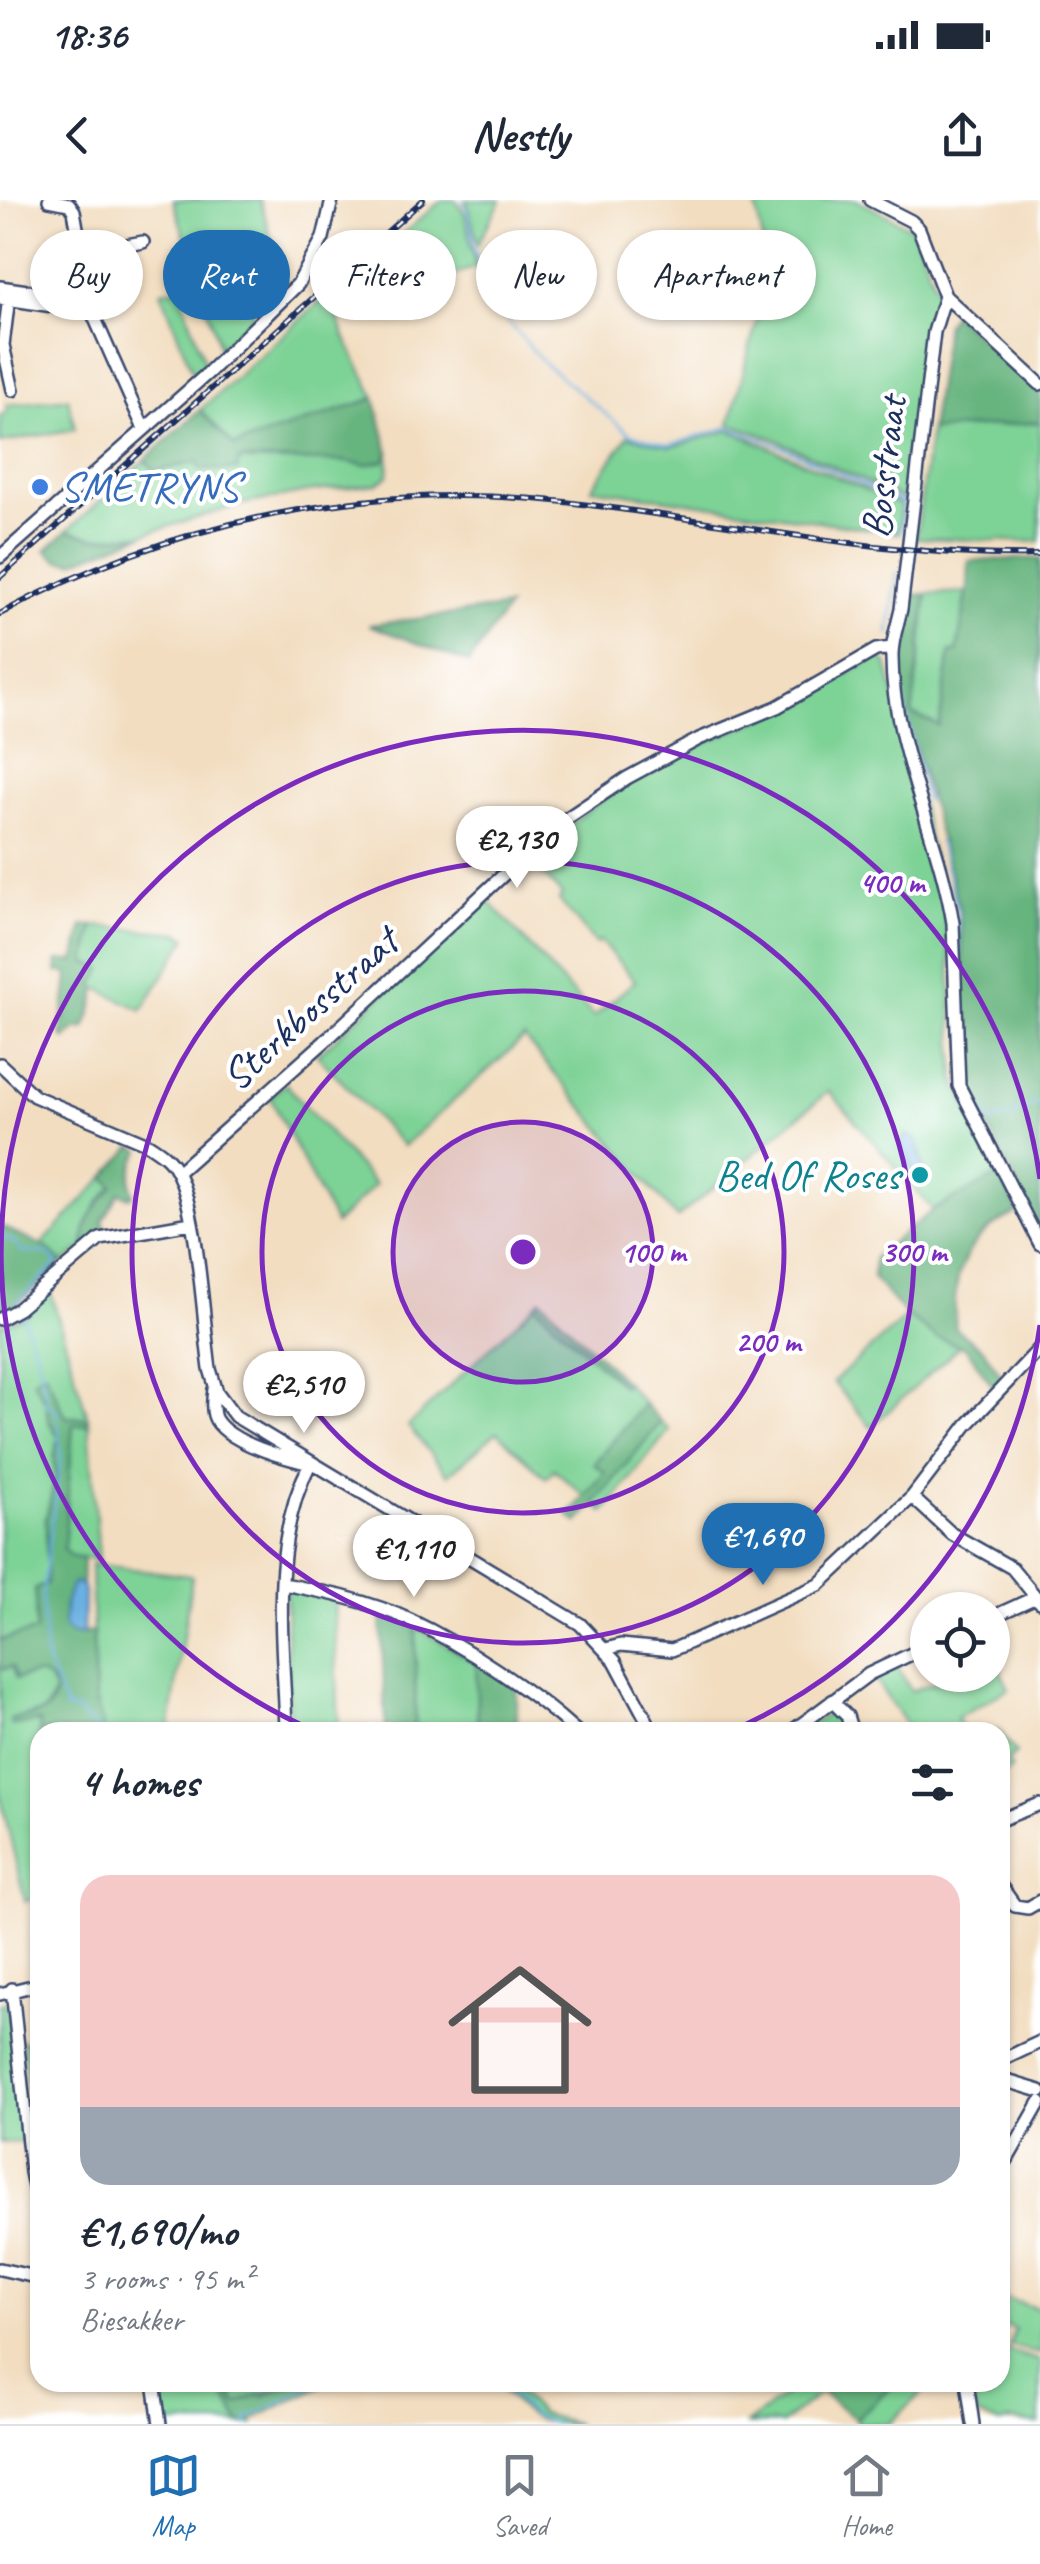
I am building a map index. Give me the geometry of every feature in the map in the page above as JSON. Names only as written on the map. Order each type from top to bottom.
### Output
[{"type":"street","points":[[48,200],[69,204],[78,230]]},
{"type":"street","points":[[0,557],[208,373],[298,284],[322,238],[332,200]]},
{"type":"street","points":[[870,200],[919,229],[945,296],[1040,384]]},
{"type":"street","points":[[13,390],[3,344],[5,293],[30,297]]},
{"type":"street","name":"Bosstraat","points":[[945,296],[934,332],[901,609],[892,648],[899,714],[954,923],[959,1086],[1040,1244]]},
{"type":"street","points":[[97,320],[144,430]]},
{"type":"street","name":"Sterkbosstraat","points":[[178,1172],[568,817],[626,778],[699,739],[777,707],[876,650],[892,648]]},
{"type":"street","points":[[0,1064],[34,1096],[148,1144],[162,1152],[178,1172],[191,1224],[214,1382],[235,1416],[580,1624],[606,1649],[647,1722]]},
{"type":"street","points":[[0,1320],[100,1240],[191,1224]]},
{"type":"street","points":[[606,1649],[622,1645],[672,1650],[829,1578],[912,1497],[966,1425],[1040,1348]]},
{"type":"street","points":[[286,1722],[283,1584],[290,1519],[310,1464]]},
{"type":"street","points":[[912,1497],[952,1534],[1012,1568],[1038,1600],[1010,1610]]},
{"type":"street","points":[[283,1584],[337,1594],[410,1620],[518,1685],[564,1722]]},
{"type":"street","points":[[804,1722],[869,1674],[910,1655]]},
{"type":"street","points":[[832,1701],[848,1722]]},
{"type":"street","points":[[1010,1816],[1040,1804]]},
{"type":"street","points":[[1010,1899],[1015,1906],[1028,1908],[1040,1902]]},
{"type":"street","points":[[6,1992],[30,2156]]},
{"type":"street","points":[[1010,2056],[1040,2042]]},
{"type":"street","points":[[1010,2081],[1040,2091]]},
{"type":"street","points":[[1010,2154],[1040,2102]]},
{"type":"street","points":[[0,2269],[30,2276]]},
{"type":"street","points":[[155,2392],[160,2424]]},
{"type":"street","points":[[968,2392],[973,2424]]},
{"type":"green space","points":[[173,200],[260,200],[269,230],[183,230]]},
{"type":"green space","points":[[442,200],[456,200],[465,214],[476,267],[456,274],[456,230],[407,230]]},
{"type":"green space","points":[[466,200],[501,200],[485,230],[476,230],[476,237]]},
{"type":"green space","points":[[755,200],[857,200],[910,227],[915,234],[938,301],[928,335],[905,500],[774,439],[730,424],[757,320],[816,320],[816,230],[761,230]]},
{"type":"green space","points":[[310,311],[310,320],[339,320],[375,398],[234,446],[200,410]]},
{"type":"green space","points":[[953,313],[1040,393],[1040,422],[930,431],[946,323]]},
{"type":"green space","points":[[172,320],[190,320],[205,364],[194,376]]},
{"type":"green space","points":[[211,320],[251,320],[220,348]]},
{"type":"green space","points":[[68,398],[75,429],[0,443],[0,415],[6,414],[7,405]]},
{"type":"green space","points":[[375,398],[389,453],[384,461],[365,465],[341,461],[239,460],[237,470],[199,469],[198,462],[154,471],[145,460],[200,410],[234,446]]},
{"type":"green space","points":[[1040,422],[1040,542],[916,538],[930,431]]},
{"type":"green space","points":[[730,430],[901,505],[898,533],[592,488],[628,436],[671,447]]},
{"type":"green space","points":[[389,453],[388,476],[376,484],[243,504],[144,534],[95,538],[67,531],[145,460],[155,471],[199,462],[200,469],[236,470],[238,460],[341,461],[365,465],[384,461]]},
{"type":"green space","points":[[67,531],[95,538],[144,534],[74,562],[57,560],[46,550]]},
{"type":"green space","points":[[1040,558],[1040,1229],[969,1090],[963,1042],[959,908],[901,695],[899,665],[909,596],[927,594],[912,714],[939,726],[950,652],[957,652],[969,561]]},
{"type":"green space","points":[[967,592],[957,652],[950,653],[939,727],[912,714],[927,594]]},
{"type":"green space","points":[[508,607],[469,663],[369,625]]},
{"type":"green space","points":[[879,657],[887,663],[943,900],[950,956],[955,1081],[1000,1175],[933,1210],[829,1091],[677,1218],[524,1038],[403,1146],[317,1055],[487,899],[594,1017],[635,981],[600,941],[596,944],[559,900],[562,895],[528,857],[620,787],[690,749],[775,713]]},
{"type":"green space","points":[[83,925],[94,926],[86,962],[103,969],[93,986],[97,988],[85,1028],[75,1029],[65,1039],[61,1035],[68,977],[65,972],[57,972],[58,961],[75,961]]},
{"type":"green space","points":[[94,926],[179,933],[187,938],[142,1010],[93,986],[86,963]]},
{"type":"green space","points":[[286,1084],[375,1185],[335,1224],[270,1097]]},
{"type":"green space","points":[[133,1146],[141,1151],[131,1172],[133,1194],[130,1197],[119,1193],[103,1220],[107,1233],[85,1246],[88,1221],[113,1186],[105,1177]]},
{"type":"green space","points":[[1000,1175],[1018,1213],[986,1232],[974,1245],[959,1274],[955,1310],[956,1329],[984,1350],[1004,1379],[995,1389],[966,1348],[937,1338],[907,1316],[873,1278],[874,1257],[933,1210]]},
{"type":"green space","points":[[105,1177],[113,1185],[88,1221],[85,1246],[63,1263],[41,1245]]},
{"type":"green space","points":[[0,1226],[46,1247],[63,1263],[0,1315]]},
{"type":"green space","points":[[50,1290],[88,1418],[66,1417],[45,1372],[34,1383],[59,1437],[54,1458],[56,1477],[46,1519],[47,1585],[35,1589],[36,1631],[0,1640],[0,1325],[25,1316]]},
{"type":"green space","points":[[541,1299],[626,1383],[623,1386],[535,1305]]},
{"type":"green space","points":[[535,1305],[622,1386],[626,1383],[644,1404],[594,1463],[605,1473],[585,1496],[554,1469],[546,1478],[497,1432],[448,1475],[408,1426]]},
{"type":"green space","points":[[907,1316],[937,1338],[960,1346],[871,1427],[833,1382]]},
{"type":"green space","points":[[45,1372],[66,1417],[88,1418],[89,1424],[73,1425],[64,1549],[70,1556],[83,1559],[82,1585],[75,1582],[65,1605],[64,1626],[72,1634],[93,1632],[95,1700],[102,1722],[12,1725],[10,1719],[48,1709],[54,1698],[53,1686],[40,1675],[16,1679],[12,1667],[0,1670],[0,1640],[36,1631],[35,1589],[47,1584],[46,1519],[56,1477],[54,1458],[59,1437],[49,1421],[35,1377]]},
{"type":"green space","points":[[644,1404],[661,1422],[578,1523],[568,1515],[605,1473],[594,1464]]},
{"type":"green space","points":[[661,1422],[669,1430],[604,1512],[594,1504]]},
{"type":"green space","points":[[73,1424],[89,1424],[99,1560],[70,1556],[64,1549]]},
{"type":"green space","points":[[91,1564],[192,1576],[170,1722],[102,1722],[95,1700]]},
{"type":"green space","points":[[286,1589],[334,1596],[339,1722],[289,1722]]},
{"type":"green space","points":[[381,1613],[413,1625],[416,1630],[415,1722],[386,1722]]},
{"type":"green space","points":[[413,1625],[476,1663],[478,1722],[415,1722]]},
{"type":"green space","points":[[476,1663],[517,1688],[517,1722],[478,1722]]},
{"type":"green space","points":[[897,1666],[910,1692],[1004,1692],[956,1718],[959,1722],[904,1722],[873,1677]]},
{"type":"green space","points":[[12,1667],[16,1679],[37,1674],[47,1677],[55,1693],[44,1712],[11,1719],[12,1725],[30,1722],[30,1900],[25,1901],[0,1795],[0,1670]]},
{"type":"green space","points":[[833,1710],[845,1722],[815,1722]]},
{"type":"green space","points":[[0,2003],[8,2006],[24,2142],[0,2143]]},
{"type":"green space","points":[[30,2040],[30,2087],[27,2087],[23,2041]]},
{"type":"green space","points":[[1010,2300],[1040,2309],[1040,2354],[1010,2345],[1015,2329],[1010,2327]]},
{"type":"green space","points":[[1010,2351],[1040,2361],[1040,2424],[1001,2424],[976,2415],[973,2392],[1010,2392]]},
{"type":"green space","points":[[159,2392],[222,2392],[241,2424],[164,2424]]},
{"type":"green space","points":[[222,2392],[230,2392],[236,2404],[259,2394],[309,2392],[252,2420],[254,2424],[241,2424]]},
{"type":"green space","points":[[230,2392],[267,2392],[236,2404]]},
{"type":"green space","points":[[505,2392],[518,2392],[541,2414],[578,2424],[539,2420]]},
{"type":"green space","points":[[788,2392],[821,2392],[782,2424],[747,2424]]},
{"type":"green space","points":[[822,2392],[885,2392],[856,2419]]},
{"type":"green space","points":[[885,2392],[923,2392],[889,2424],[859,2424],[856,2419]]},
{"type":"water","points":[[905,1135],[916,1139],[923,1166],[921,1179],[901,1146]]},
{"type":"water","points":[[75,1582],[84,1591],[83,1634],[72,1634],[64,1627],[67,1598]]},
{"type":"waterway","points":[[462,200],[480,274],[497,309],[544,363],[630,434],[669,445],[729,427],[785,448],[903,503],[900,533]]},
{"type":"waterway","points":[[889,634],[897,572]]},
{"type":"waterway","points":[[898,659],[900,637]]},
{"type":"waterway","points":[[899,682],[926,801]]},
{"type":"waterway","points":[[939,842],[958,912],[961,996]]},
{"type":"waterway","points":[[973,1097],[992,1122],[1040,1102]]},
{"type":"waterway","points":[[0,1236],[13,1241],[21,1252],[47,1253],[58,1263],[16,1303]]},
{"type":"waterway","points":[[21,1311],[42,1371],[47,1405],[57,1411],[61,1457],[42,1596],[46,1659],[66,1709],[80,1711],[88,1722]]},
{"type":"waterway","points":[[249,2424],[246,2419],[301,2392]]},
{"type":"waterway","points":[[509,2392],[533,2416],[555,2424]]},
{"type":"railway","points":[[0,577],[423,200]]},
{"type":"railway","points":[[0,614],[66,581],[203,531],[274,514],[418,497],[565,502],[920,551],[1040,555]]},
{"type":"place","name":"SMETRYNS","points":[[40,487]]},
{"type":"place","name":"Bed Of Roses","points":[[920,1175]]}]
